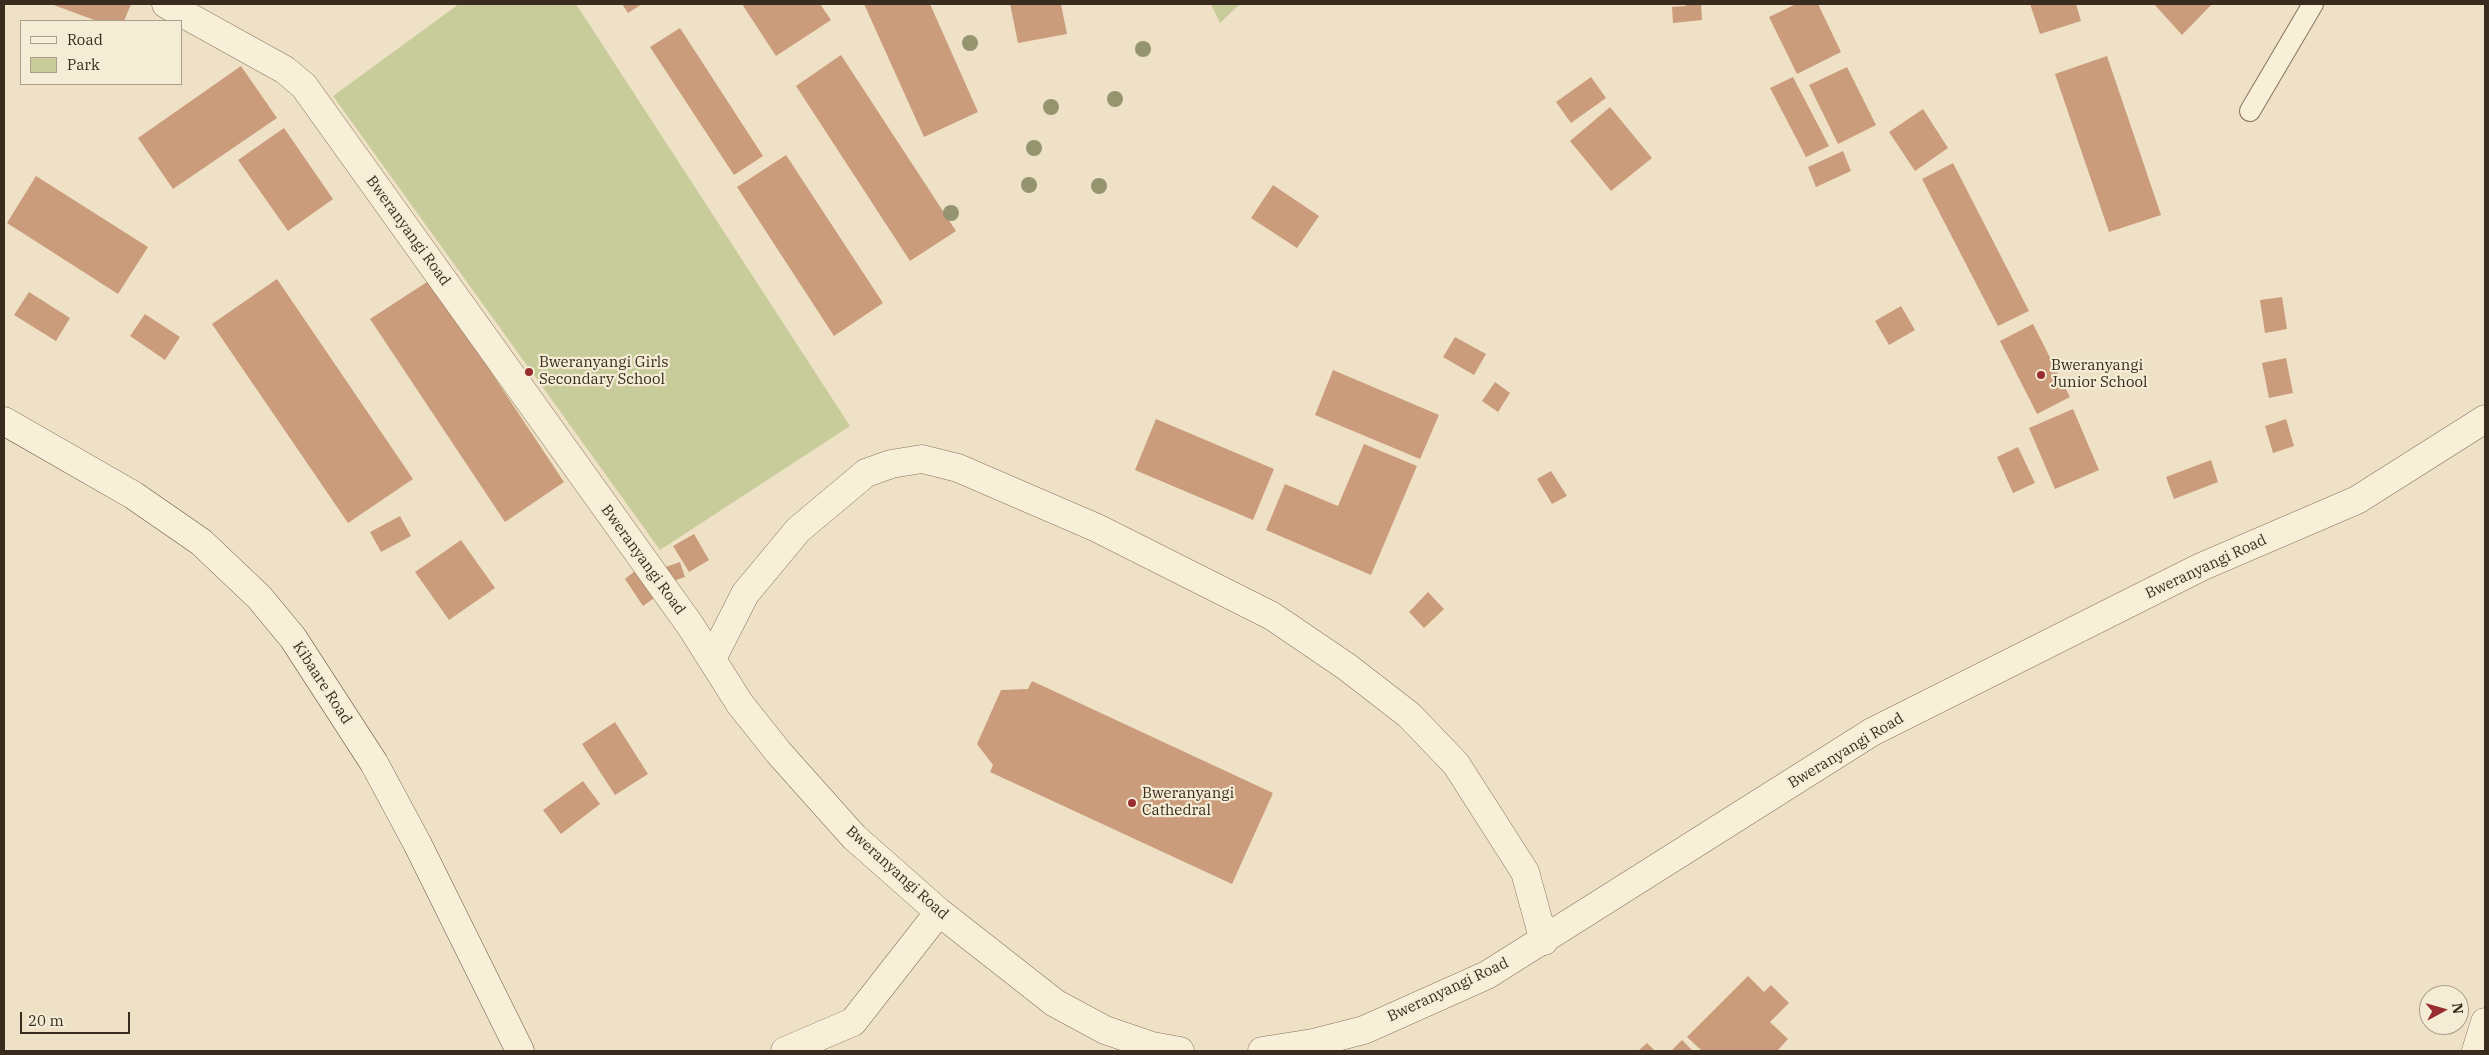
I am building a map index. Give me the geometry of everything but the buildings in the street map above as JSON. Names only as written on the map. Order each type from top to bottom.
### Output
[{"type":"street","name":"Bweranyangi Road","points":[[166,4],[285,70],[304,86],[690,625],[740,704],[779,753],[847,830],[939,912],[1055,1003],[1105,1030],[1152,1046],[1180,1051]]},
{"type":"street","name":"Bweranyangi Road","points":[[1262,1051],[1313,1044],[1364,1030],[1487,975],[1544,941],[1872,732],[2200,567],[2357,500],[2485,419]]},
{"type":"street","name":"Kibaare Road","points":[[4,421],[133,495],[201,542],[258,597],[293,638],[374,763],[417,843],[520,1051]]},
{"type":"street","points":[[712,659],[745,594],[798,530],[866,473],[891,464],[922,459],[958,468],[1096,528],[1272,616],[1347,667],[1409,715],[1456,764],[1525,872],[1544,941]]},
{"type":"street","points":[[785,1051],[853,1022],[939,912]]},
{"type":"street","points":[[2476,1051],[2485,1022]]},
{"type":"lane","points":[[2250,111],[2313,4]]},
{"type":"green space","points":[[459,4],[576,4],[850,426],[660,550],[333,96]]},
{"type":"green space","points":[[1211,4],[1240,4],[1220,23]]},
{"type":"place","name":"Bweranyangi Girls Secondary School","points":[[529,372]]},
{"type":"place","name":"Bweranyangi Junior School","points":[[2041,375]]},
{"type":"place","name":"Bweranyangi Cathedral","points":[[1132,803]]}]
